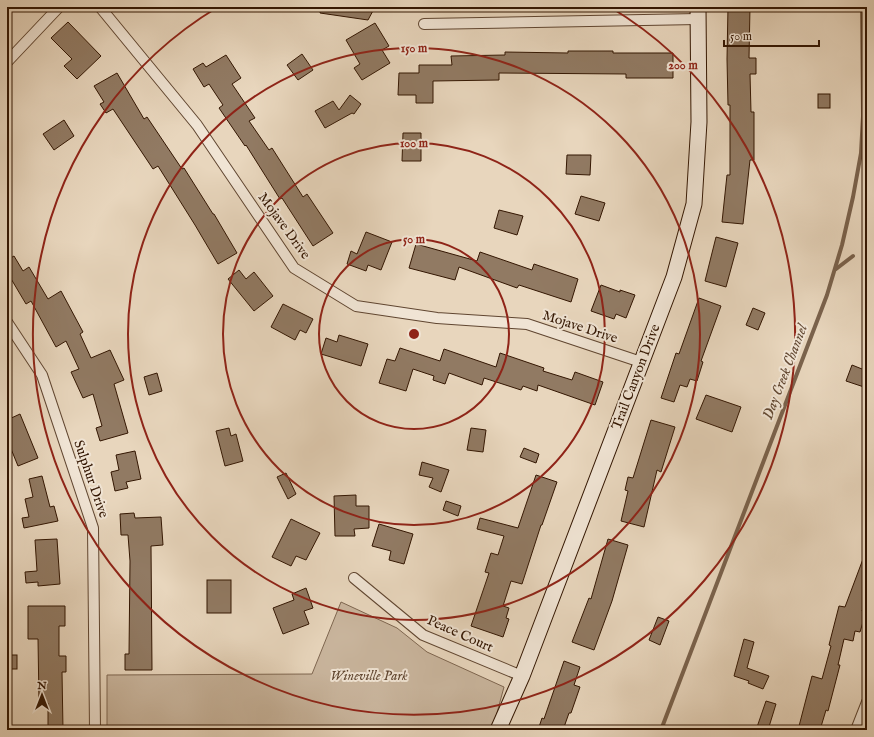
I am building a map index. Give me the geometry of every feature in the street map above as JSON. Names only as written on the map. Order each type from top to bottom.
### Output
[{"type":"street","points":[[7,62],[59,7]]},
{"type":"street","name":"Mojave Drive","points":[[100,7],[198,125],[294,268],[356,306],[436,318],[527,324],[641,362]]},
{"type":"street","points":[[424,24],[698,13]]},
{"type":"street","name":"Trail Canyon Drive","points":[[498,730],[522,676],[674,277],[694,204],[699,122],[698,13]]},
{"type":"street","name":"Sulphur Drive","points":[[7,322],[42,375],[93,528],[95,730]]},
{"type":"street","name":"Peace Court","points":[[354,578],[423,635],[522,676]]},
{"type":"street","points":[[856,730],[867,702]]},
{"type":"green space","name":"Wineville Park","points":[[341,602],[397,628],[427,652],[504,687],[495,720],[489,730],[107,730],[107,675],[312,674]]},
{"type":"building","points":[[321,7],[375,7],[368,20],[320,13]]},
{"type":"building","points":[[728,7],[750,7],[749,58],[756,58],[756,74],[750,74],[751,112],[754,112],[754,160],[750,160],[743,224],[722,222],[727,175],[730,175],[730,105],[728,105],[727,59]]},
{"type":"building","points":[[68,22],[101,56],[77,79],[64,66],[72,59],[51,38]]},
{"type":"building","points":[[375,23],[389,46],[382,50],[390,63],[362,80],[354,68],[360,64],[346,40]]},
{"type":"building","points":[[568,51],[673,53],[673,78],[626,78],[626,74],[499,73],[499,80],[433,81],[433,103],[416,103],[416,95],[398,95],[399,73],[419,73],[419,65],[452,65],[451,56],[505,55],[505,52],[568,53]]},
{"type":"building","points":[[302,54],[313,70],[298,80],[287,65]]},
{"type":"building","points":[[226,55],[241,78],[232,84],[255,118],[249,121],[269,150],[272,148],[303,197],[307,194],[333,233],[313,246],[282,198],[280,199],[246,145],[245,146],[219,108],[223,105],[209,84],[204,87],[193,69],[203,63],[206,67]]},
{"type":"building","points":[[117,73],[144,119],[147,117],[182,169],[184,168],[237,253],[218,264],[158,166],[153,169],[113,109],[106,113],[100,104],[104,102],[94,86]]},
{"type":"building","points":[[818,94],[830,94],[830,108],[818,108]]},
{"type":"building","points":[[350,95],[361,104],[354,114],[352,113],[325,128],[315,111],[333,101],[339,110]]},
{"type":"building","points":[[64,120],[74,136],[54,150],[43,134]]},
{"type":"building","points":[[403,133],[421,133],[421,161],[402,161]]},
{"type":"building","points":[[567,155],[591,155],[590,175],[566,174]]},
{"type":"building","points":[[581,196],[605,203],[599,221],[575,214]]},
{"type":"building","points":[[499,210],[523,216],[517,235],[494,228]]},
{"type":"building","points":[[366,232],[392,242],[381,270],[368,265],[366,271],[347,264],[351,251],[357,254]]},
{"type":"building","points":[[716,237],[738,243],[726,287],[705,281]]},
{"type":"building","points":[[416,244],[477,261],[480,252],[532,270],[534,264],[578,279],[571,302],[519,285],[517,288],[459,267],[455,280],[409,268]]},
{"type":"building","points":[[14,256],[23,271],[29,267],[48,299],[61,291],[83,332],[80,334],[91,358],[110,350],[124,380],[114,384],[128,433],[100,441],[96,428],[102,426],[93,394],[83,398],[71,372],[79,369],[66,341],[56,347],[31,301],[26,304],[7,272],[7,260]]},
{"type":"building","points":[[239,270],[246,279],[254,272],[273,296],[254,311],[228,279]]},
{"type":"building","points":[[601,285],[620,292],[620,290],[635,295],[626,318],[616,314],[614,319],[591,311]]},
{"type":"building","points":[[699,298],[721,306],[701,361],[703,362],[697,381],[690,379],[687,387],[680,385],[674,402],[661,398],[676,353],[679,354]]},
{"type":"building","points":[[283,304],[313,319],[306,333],[300,330],[295,340],[271,327]]},
{"type":"building","points":[[753,308],[765,313],[758,330],[746,325]]},
{"type":"building","points":[[339,335],[368,344],[361,366],[321,354],[326,338],[337,342]]},
{"type":"building","points":[[400,348],[440,361],[444,349],[496,367],[500,353],[544,368],[543,371],[572,380],[575,372],[603,382],[595,405],[538,385],[537,391],[523,386],[521,390],[484,378],[482,385],[449,373],[445,384],[433,380],[434,376],[413,369],[406,391],[379,383],[387,359],[395,361]]},
{"type":"building","points":[[852,365],[867,371],[867,388],[846,381]]},
{"type":"building","points":[[157,373],[162,391],[149,395],[144,377]]},
{"type":"building","points":[[706,395],[741,407],[732,432],[696,419]]},
{"type":"building","points":[[20,414],[38,458],[18,466],[7,439],[7,420]]},
{"type":"building","points":[[651,420],[675,427],[661,472],[657,470],[644,527],[621,521],[628,491],[625,490],[628,477],[633,478]]},
{"type":"building","points":[[229,428],[231,436],[236,434],[243,461],[225,466],[216,431]]},
{"type":"building","points":[[471,428],[486,430],[483,452],[467,450]]},
{"type":"building","points":[[524,448],[539,454],[536,463],[520,457]]},
{"type":"building","points":[[135,451],[141,479],[126,482],[128,488],[115,491],[111,472],[119,470],[116,455]]},
{"type":"building","points":[[422,462],[449,470],[441,492],[429,487],[433,478],[419,475]]},
{"type":"building","points":[[286,473],[296,494],[288,499],[277,477]]},
{"type":"building","points":[[536,475],[557,482],[522,584],[511,581],[503,606],[509,608],[506,618],[509,619],[503,637],[471,626],[489,573],[485,572],[491,553],[498,555],[504,536],[477,529],[480,518],[518,528]]},
{"type":"building","points":[[42,476],[50,507],[54,506],[58,521],[24,528],[22,518],[29,517],[25,499],[33,497],[29,479]]},
{"type":"building","points":[[356,495],[356,506],[369,506],[369,528],[354,529],[355,536],[335,536],[334,496]]},
{"type":"building","points":[[446,501],[461,506],[458,516],[443,510]]},
{"type":"building","points":[[134,513],[135,518],[161,517],[163,545],[151,546],[152,670],[125,670],[125,654],[129,654],[130,561],[128,535],[121,535],[120,514]]},
{"type":"building","points":[[291,519],[320,533],[306,560],[296,556],[291,566],[272,557]]},
{"type":"building","points":[[379,524],[413,534],[404,564],[389,560],[391,551],[372,546]]},
{"type":"building","points":[[57,539],[60,584],[38,586],[38,582],[26,583],[25,572],[37,571],[35,540]]},
{"type":"building","points":[[608,539],[628,545],[612,601],[594,650],[572,642],[589,598],[591,599]]},
{"type":"building","points":[[866,551],[867,598],[862,611],[866,612],[860,632],[855,631],[853,641],[844,639],[838,665],[840,665],[828,711],[826,710],[820,730],[798,730],[812,676],[822,679],[831,646],[829,645],[839,606],[845,607]]},
{"type":"building","points":[[207,580],[231,580],[231,613],[207,613]]},
{"type":"building","points":[[306,588],[313,608],[304,611],[309,624],[283,634],[273,608],[294,600],[292,594]]},
{"type":"building","points":[[28,606],[65,606],[65,626],[59,626],[59,656],[66,656],[66,672],[62,672],[63,730],[48,730],[48,703],[39,703],[38,639],[28,639]]},
{"type":"building","points":[[658,617],[669,621],[660,645],[649,640]]},
{"type":"building","points":[[744,639],[754,642],[747,668],[769,676],[763,689],[748,683],[749,681],[734,676]]},
{"type":"building","points":[[7,655],[17,655],[17,669],[7,669]]},
{"type":"building","points":[[564,661],[580,667],[574,685],[580,687],[571,713],[569,713],[563,730],[538,730],[542,718],[544,719]]},
{"type":"building","points":[[766,701],[776,704],[768,730],[756,730]]},
{"type":"waterway","name":"Day Creek Channel","points":[[661,730],[827,295],[842,245],[861,153],[863,116],[862,7]]},
{"type":"waterway","points":[[836,269],[853,256]]}]
